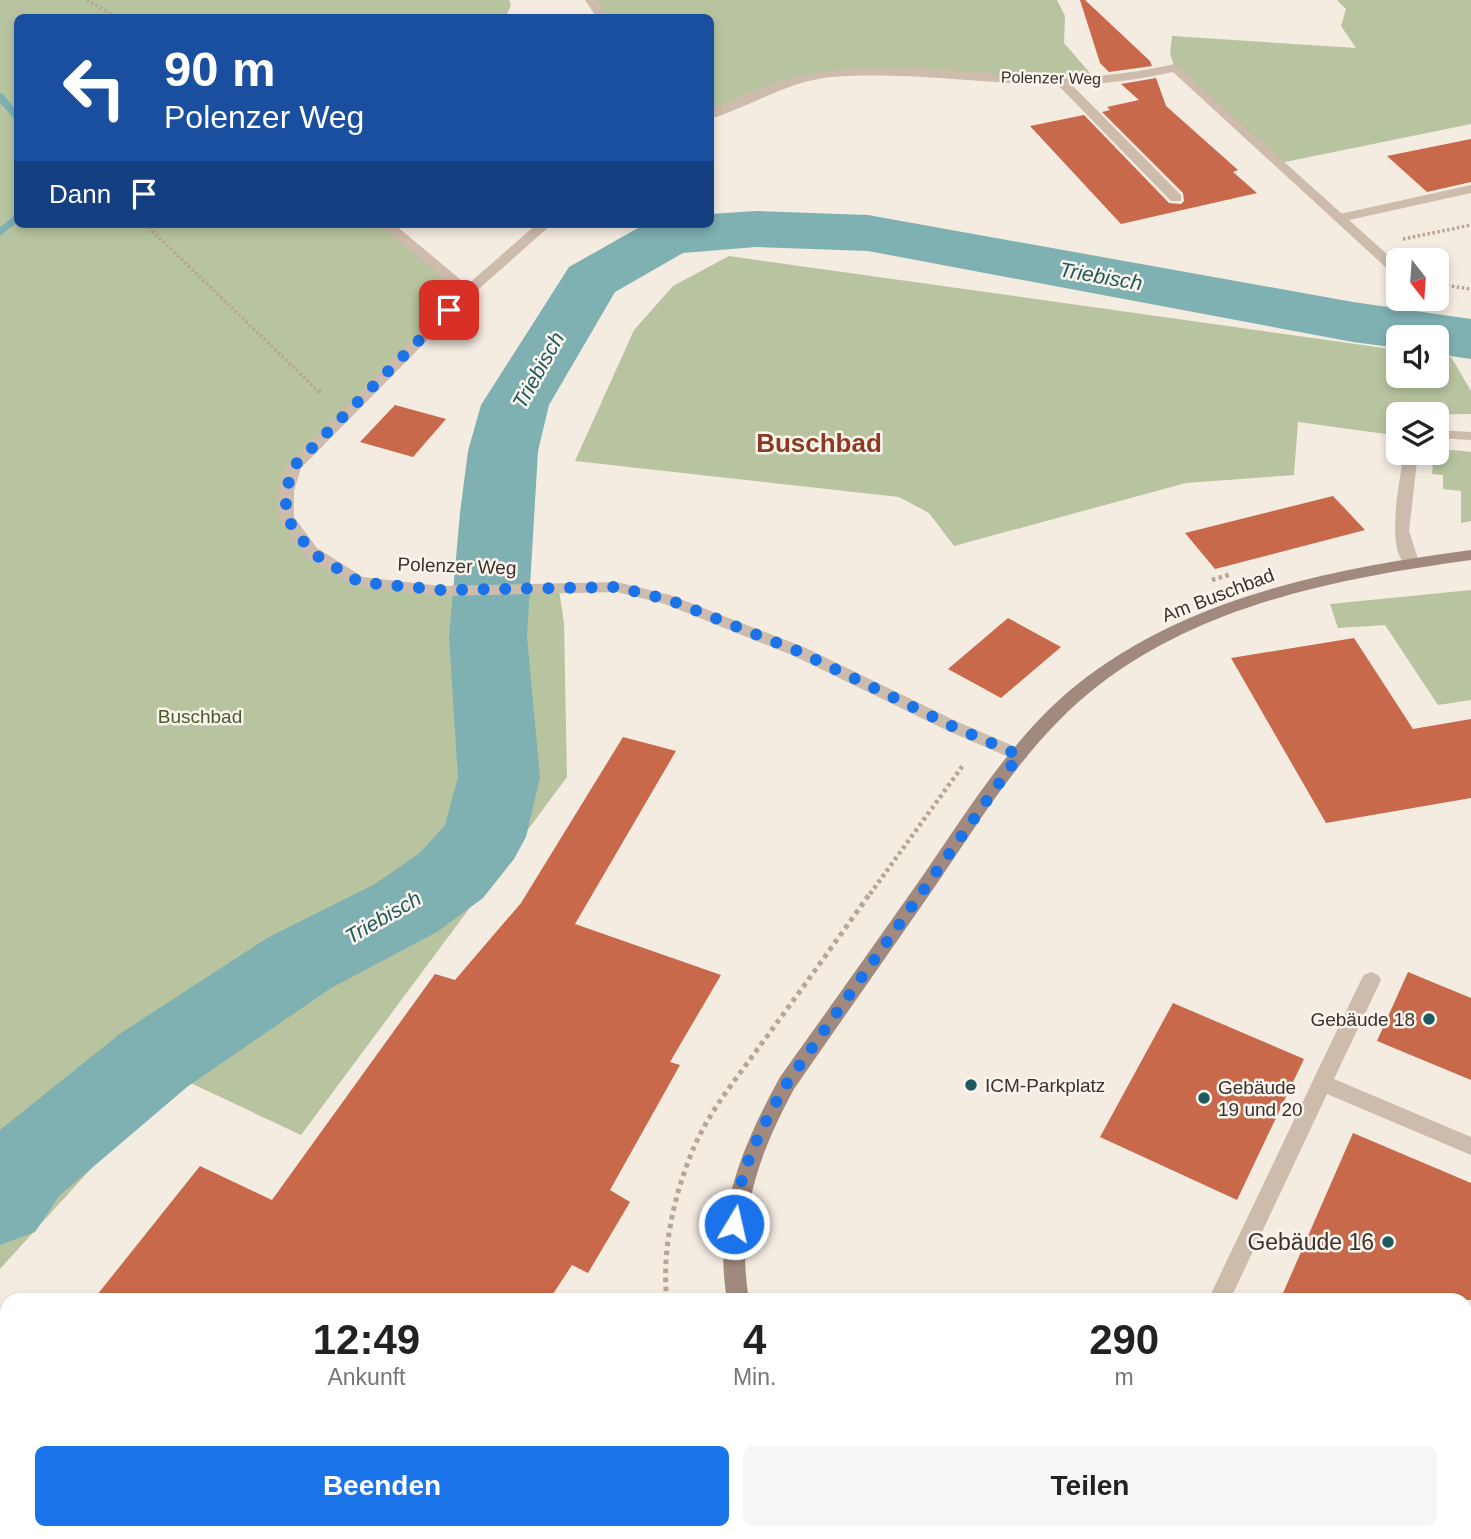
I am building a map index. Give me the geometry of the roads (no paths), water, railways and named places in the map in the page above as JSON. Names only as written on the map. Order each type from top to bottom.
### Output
[{"type":"main road","name":"Am Buschbad","points":[[736,1293],[731,1272],[736,1200],[763,1124],[787,1083],[1019,755],[1053,716],[1095,680],[1153,644],[1202,621],[1316,582],[1411,562],[1471,555]]},
{"type":"street","name":"Polenzer Weg","points":[[714,113],[795,80],[830,74],[903,71],[1060,81],[1131,76],[1175,68],[1386,259]]},
{"type":"street","points":[[1060,81],[1176,198]]},
{"type":"street","points":[[1340,218],[1471,189]]},
{"type":"street","points":[[391,228],[467,292]]},
{"type":"street","name":"Polenzer Weg","points":[[540,228],[467,292],[294,466],[286,491],[286,517],[311,552],[359,582],[441,590],[617,587],[670,600],[800,652],[952,726],[1019,755]]},
{"type":"street","points":[[1449,435],[1471,436]]},
{"type":"street","points":[[1409,465],[1401,531],[1411,562]]},
{"type":"street","points":[[1222,1293],[1371,980]]},
{"type":"street","points":[[1322,1083],[1471,1146]]},
{"type":"waterway","points":[[0,96],[14,115]]},
{"type":"waterway","points":[[0,233],[14,220]]},
{"type":"waterway","name":"Triebisch","points":[[0,1202],[25,1167],[154,1060],[299,963],[406,908],[452,875],[484,837],[499,777],[488,637],[503,451],[515,405],[591,280],[669,236],[756,229],[868,233],[1353,322],[1471,339]]},
{"type":"place","name":"Gebäude 18","points":[[1429,1019]]},
{"type":"place","name":"ICM-Parkplatz","points":[[971,1085]]},
{"type":"place","name":"Gebäude 19 und 20","points":[[1204,1098]]},
{"type":"place","name":"Gebäude 16","points":[[1388,1242]]},
{"type":"district","name":"Buschbad","points":[[819,443]]}]
